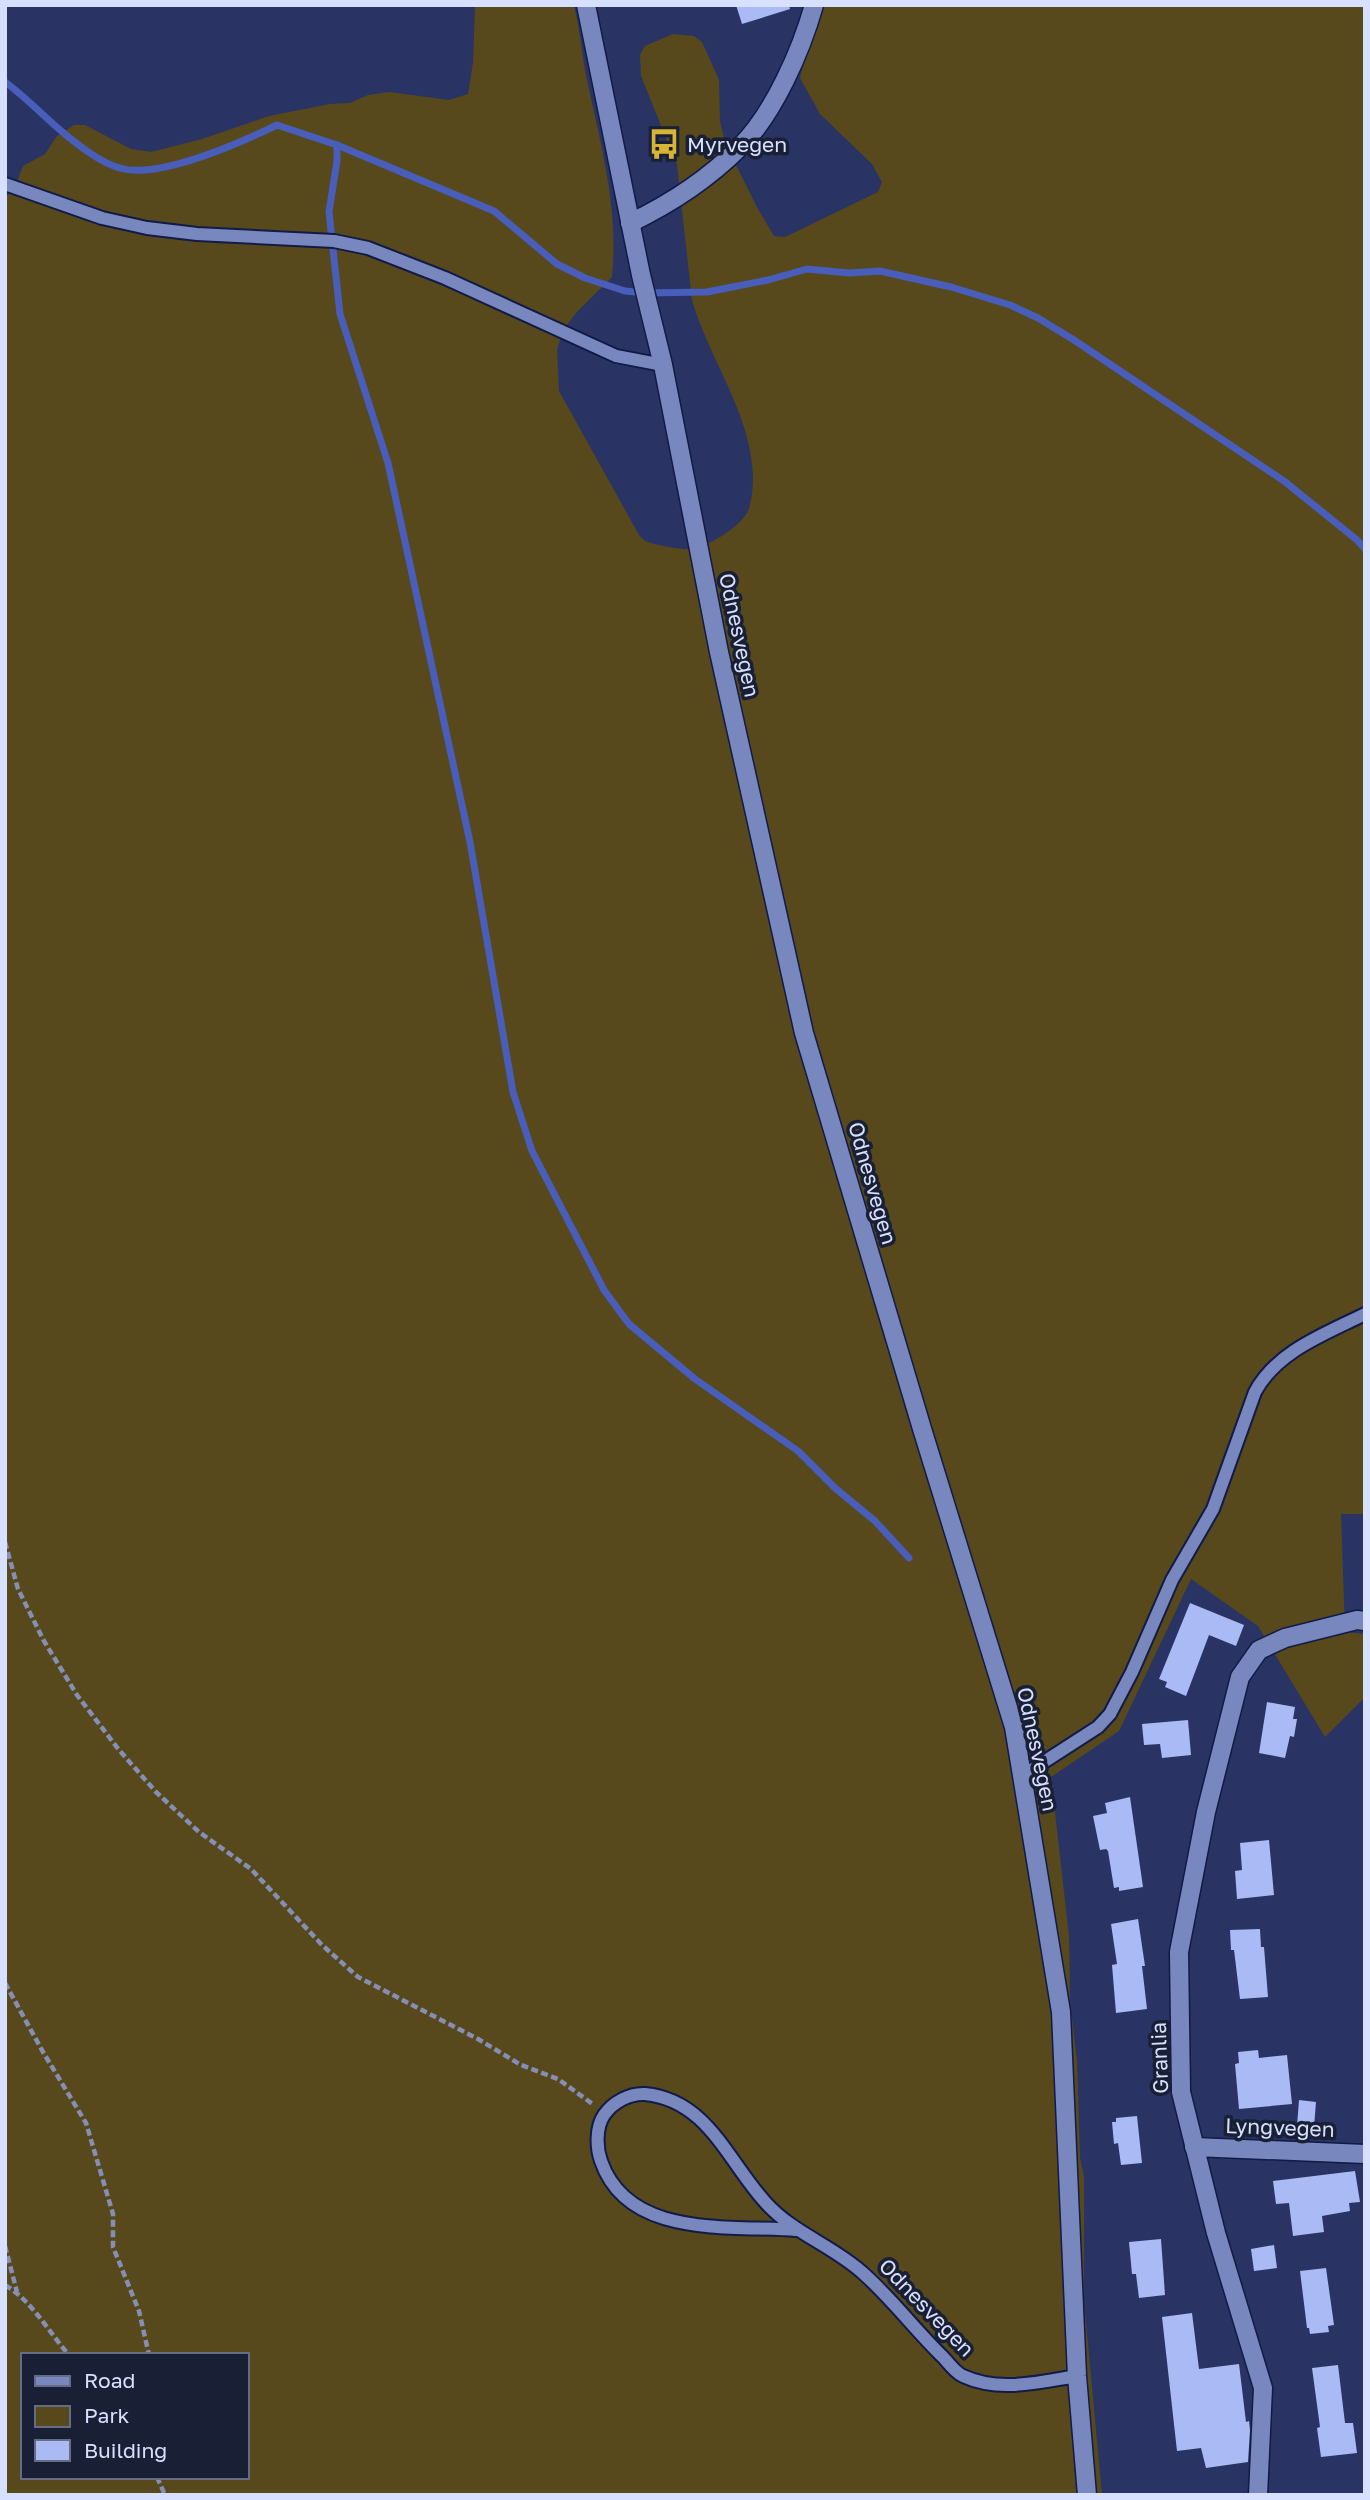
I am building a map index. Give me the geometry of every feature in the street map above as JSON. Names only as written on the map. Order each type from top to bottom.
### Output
[{"type":"main road","name":"Odnesvegen","points":[[586,5],[630,223],[663,365],[719,652],[804,1032],[1014,1727],[1060,2012],[1077,2376],[1087,2495]]},
{"type":"main road","points":[[630,223],[663,207],[717,167],[741,145],[772,103],[794,59],[814,5]]},
{"type":"main road","name":"Granlia","points":[[1258,2495],[1263,2388],[1216,2233],[1181,2092],[1179,1952],[1206,1812],[1240,1677],[1259,1650],[1284,1638],[1357,1620],[1365,1622]]},
{"type":"main road","name":"Lyngvegen","points":[[1194,2147],[1365,2154]]},
{"type":"lane","points":[[5,184],[102,218],[147,228],[197,234],[321,239],[368,248],[445,278],[616,356],[663,365]]},
{"type":"lane","points":[[1023,1776],[1098,1727],[1110,1714],[1132,1672],[1172,1580],[1213,1509],[1262,1379],[1289,1354],[1365,1314]]},
{"type":"lane","name":"Odnesvegen","points":[[796,2230],[692,2226],[655,2216],[627,2200],[613,2184],[598,2152],[598,2133],[605,2113],[619,2101],[637,2094],[666,2098],[689,2108],[709,2128],[766,2204],[796,2230],[835,2251],[863,2272],[962,2376],[1008,2387],[1077,2376]]},
{"type":"path","points":[[5,1542],[19,1589],[44,1641],[77,1695],[119,1750],[156,1792],[199,1832],[251,1869],[322,1945],[358,1977],[521,2064],[558,2079],[605,2113]]},
{"type":"path","points":[[5,1983],[86,2123],[113,2214],[113,2247],[139,2311],[149,2353]]},
{"type":"path","points":[[5,2246],[17,2292]]},
{"type":"path","points":[[5,2285],[17,2292],[36,2312],[67,2353]]},
{"type":"path","points":[[158,2479],[165,2495]]},
{"type":"green space","points":[[475,5],[574,5],[611,202],[614,252],[612,277],[563,330],[557,350],[559,391],[639,535],[651,543],[690,549],[714,541],[747,513],[753,476],[751,453],[737,408],[692,300],[677,165],[641,76],[640,55],[645,46],[673,34],[694,36],[702,42],[719,80],[720,121],[725,143],[774,236],[785,237],[878,192],[882,182],[872,164],[820,114],[800,78],[817,5],[1365,5],[1365,1514],[1341,1514],[1345,1632],[1365,1634],[1365,1697],[1325,1737],[1258,1626],[1191,1579],[1119,1731],[1051,1777],[1069,1936],[1070,2000],[1077,2061],[1080,2157],[1084,2177],[1084,2301],[1102,2495],[5,2495],[5,197],[14,190],[23,166],[45,154],[57,136],[74,125],[85,125],[131,149],[151,152],[202,139],[269,116],[330,104],[350,103],[368,95],[389,92],[449,100],[468,94],[473,63]]},
{"type":"building","points":[[736,5],[789,5],[790,9],[742,24]]},
{"type":"building","points":[[1190,1603],[1244,1625],[1236,1646],[1209,1635],[1186,1696],[1165,1687],[1167,1682],[1159,1679]]},
{"type":"building","points":[[1267,1702],[1295,1707],[1293,1719],[1297,1719],[1294,1737],[1290,1736],[1285,1758],[1259,1753]]},
{"type":"building","points":[[1188,1720],[1191,1755],[1162,1758],[1160,1744],[1144,1745],[1142,1724]]},
{"type":"building","points":[[1130,1797],[1143,1887],[1119,1891],[1119,1887],[1114,1888],[1108,1851],[1100,1850],[1093,1816],[1107,1813],[1105,1803]]},
{"type":"building","points":[[1269,1840],[1274,1895],[1237,1899],[1235,1871],[1242,1870],[1240,1843]]},
{"type":"building","points":[[1138,1919],[1145,1966],[1142,1966],[1147,2009],[1116,2013],[1112,1965],[1117,1964],[1111,1924]]},
{"type":"building","points":[[1260,1929],[1268,1997],[1240,1999],[1230,1930]]},
{"type":"building","points":[[1258,2050],[1259,2058],[1287,2055],[1292,2104],[1239,2109],[1235,2064],[1239,2063],[1238,2052]]},
{"type":"building","points":[[1299,2100],[1316,2102],[1314,2127],[1297,2126]]},
{"type":"building","points":[[1137,2116],[1142,2163],[1121,2165],[1118,2143],[1114,2144],[1112,2122],[1116,2122],[1116,2118]]},
{"type":"building","points":[[1355,2171],[1360,2202],[1349,2203],[1350,2211],[1322,2216],[1324,2232],[1293,2236],[1289,2203],[1276,2204],[1273,2181]]},
{"type":"building","points":[[1161,2239],[1165,2295],[1139,2298],[1136,2274],[1132,2274],[1129,2242]]},
{"type":"building","points":[[1274,2245],[1277,2268],[1254,2271],[1251,2249]]},
{"type":"building","points":[[1326,2268],[1334,2325],[1328,2326],[1329,2332],[1310,2334],[1300,2271]]},
{"type":"building","points":[[1192,2313],[1199,2369],[1239,2364],[1246,2422],[1249,2421],[1250,2430],[1248,2462],[1206,2468],[1201,2448],[1177,2451],[1162,2317]]},
{"type":"building","points":[[1338,2365],[1345,2423],[1353,2423],[1357,2453],[1321,2457],[1312,2368]]},
{"type":"waterway","points":[[5,82],[78,145],[99,159],[120,168],[156,169],[177,164],[243,141],[277,125],[337,145],[494,211],[557,264],[585,278],[625,291],[707,292],[807,269],[849,273],[880,271],[951,287],[1010,305],[1074,340],[1284,481],[1365,549]]},
{"type":"waterway","points":[[337,145],[329,212],[340,314],[388,463],[470,842],[513,1092],[532,1151],[604,1290],[629,1324],[695,1379],[798,1451],[835,1488],[875,1521],[909,1558]]},
{"type":"place","name":"Myrvegen","points":[[664,144]]}]
